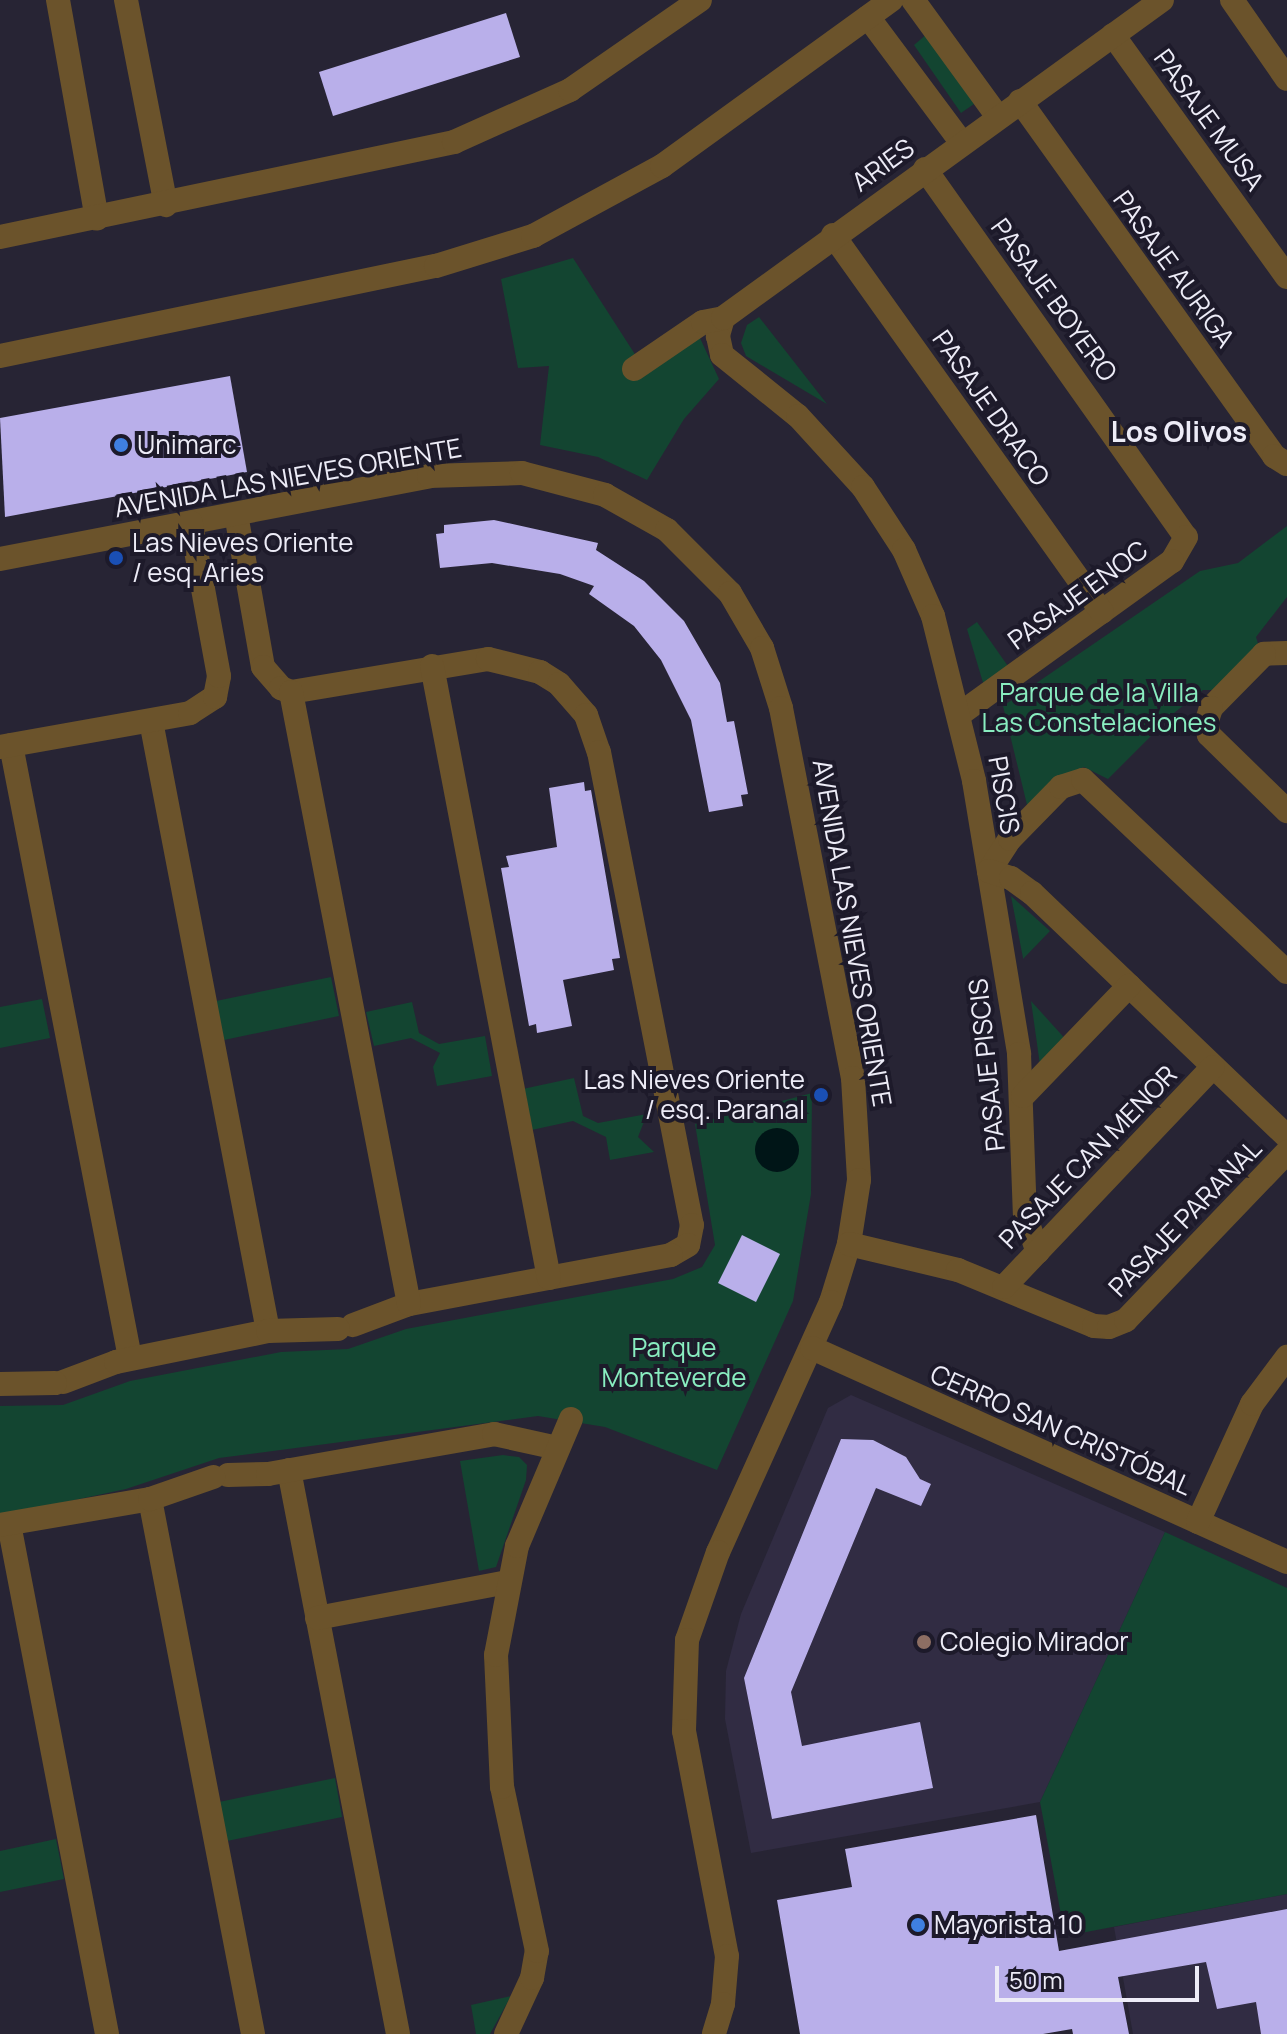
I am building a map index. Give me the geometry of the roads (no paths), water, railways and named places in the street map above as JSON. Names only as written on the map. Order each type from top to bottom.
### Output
[{"type":"street","points":[[58,0],[97,219]]},
{"type":"street","points":[[126,0],[166,205]]},
{"type":"street","points":[[0,237],[401,157],[493,128],[570,90],[700,0]]},
{"type":"street","points":[[0,356],[436,266],[533,236],[662,166],[891,0]]},
{"type":"street","points":[[913,0],[998,117]]},
{"type":"street","name":"ARIES","points":[[634,369],[703,322],[723,318],[833,235],[1162,0]]},
{"type":"street","points":[[1232,0],[1287,79]]},
{"type":"street","points":[[868,17],[962,143]]},
{"type":"street","name":"PASAJE MUSA","points":[[1113,35],[1287,277]]},
{"type":"street","name":"PASAJE AURIGA","points":[[1020,101],[1274,456],[1287,464]]},
{"type":"street","name":"PASAJE BOYERO","points":[[925,169],[1181,524],[1185,544]]},
{"type":"street","name":"PASAJE DRACO","points":[[833,235],[1102,612]]},
{"type":"street","name":"PISCIS","points":[[723,318],[719,345],[728,363],[816,433],[863,487],[898,539],[933,616],[960,714],[989,871],[1021,884],[1287,1137]]},
{"type":"street","name":"AVENIDA LAS NIEVES ORIENTE","points":[[0,559],[429,476],[522,473],[586,487],[625,503],[667,530],[710,568],[747,619],[781,708],[858,1115],[859,1180],[849,1244],[812,1348],[702,1590],[685,1652],[684,1731],[727,1956],[723,2004],[714,2034]]},
{"type":"street","points":[[0,1384],[59,1383],[130,1358],[268,1331],[345,1327],[409,1304],[678,1253],[688,1245],[692,1225],[594,733],[574,698],[540,672],[488,659],[291,692],[275,684],[263,667],[236,514]]},
{"type":"street","points":[[130,1358],[5,746],[151,721],[200,709],[217,687],[191,523]]},
{"type":"street","name":"PASAJE ENOC","points":[[960,714],[1178,556],[1185,544]]},
{"type":"street","points":[[1287,653],[1264,654],[1211,708],[1206,723],[1213,739],[1287,811]]},
{"type":"street","points":[[432,666],[549,1278]]},
{"type":"street","points":[[291,692],[409,1304]]},
{"type":"street","points":[[151,721],[268,1331]]},
{"type":"street","points":[[989,871],[1010,839],[1061,787],[1071,780],[1089,782],[1287,972]]},
{"type":"street","name":"PASAJE PISCIS","points":[[989,871],[1023,1096],[1025,1215],[1038,1252]]},
{"type":"street","points":[[1023,1096],[1129,986]]},
{"type":"street","name":"PASAJE CAN MENOR","points":[[1004,1287],[1213,1067]]},
{"type":"street","name":"PASAJE PARANAL","points":[[849,1244],[1004,1287],[1094,1326],[1118,1325],[1287,1152]]},
{"type":"street","name":"CERRO SAN CRISTÓBAL","points":[[812,1348],[1287,1562]]},
{"type":"street","points":[[1198,1522],[1240,1427],[1285,1364]]},
{"type":"street","points":[[506,2034],[532,1978],[537,1951],[496,1740],[496,1655],[508,1582],[557,1448],[571,1419]]},
{"type":"street","points":[[107,2034],[4,1525],[150,1499],[221,1476],[289,1470],[494,1434],[557,1448]]},
{"type":"street","points":[[289,1470],[398,2034]]},
{"type":"street","points":[[150,1499],[253,2034]]},
{"type":"street","points":[[317,1618],[508,1582]]},
{"type":"place","name":"Unimarc","points":[[121,445]]},
{"type":"place","name":"Las Nieves Oriente / esq. Aries","points":[[116,558]]},
{"type":"place","name":"Las Nieves Oriente / esq. Paranal","points":[[821,1095]]},
{"type":"place","name":"Colegio Mirador","points":[[924,1642]]},
{"type":"place","name":"Mayorista 10","points":[[918,1925]]},
{"type":"district","name":"Los Olivos","points":[[1179,431]]},
{"type":"park label","name":"Parque de la Villa Las Constelaciones","points":[[1099,708]]},
{"type":"park label","name":"Parque Monteverde","points":[[674,1363]]}]
